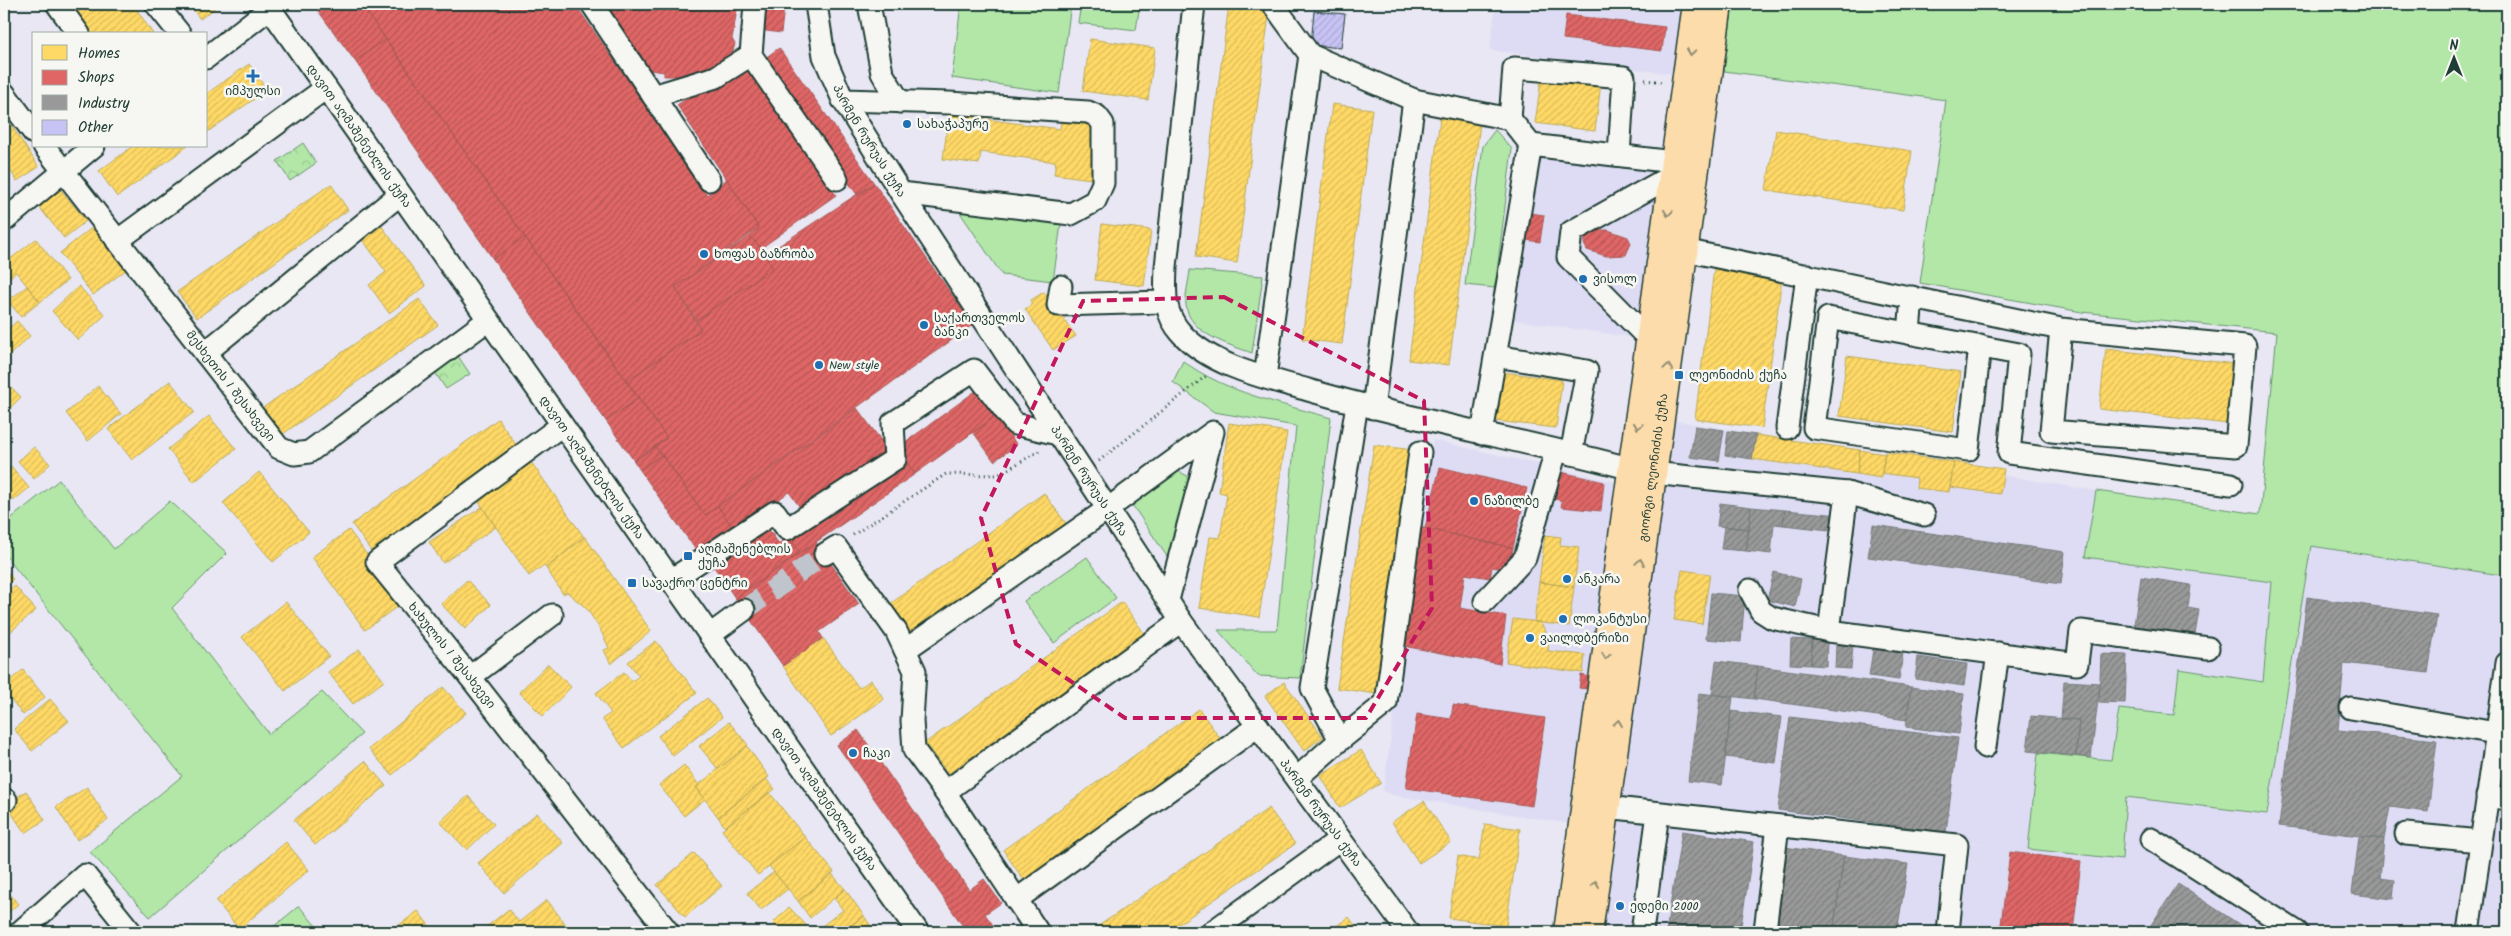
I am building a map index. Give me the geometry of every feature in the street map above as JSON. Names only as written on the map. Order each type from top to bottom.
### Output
[{"type":"main road","name":"გიორგი ლეონიძის ქუჩა","points":[[1568,932],[1607,646],[1684,250],[1681,167],[1686,84],[1697,4]]},
{"type":"main road","name":"გიორგი ლეონიძის ქუჩა","points":[[1588,932],[1606,807],[1642,471],[1650,340],[1681,167],[1718,4]]},
{"type":"street","points":[[57,4],[78,32]]},
{"type":"street","points":[[156,4],[178,32]]},
{"type":"street","points":[[592,4],[710,180]]},
{"type":"street","points":[[754,4],[751,55],[837,179]]},
{"type":"street","name":"პარმენ რურუას ქუჩა","points":[[816,4],[824,56],[843,100],[901,193],[1106,510],[1181,621],[1408,932]]},
{"type":"street","points":[[869,4],[882,73],[900,102]]},
{"type":"street","points":[[1194,4],[1166,267],[1164,302],[1170,319],[1182,334],[1200,349],[1224,362],[1264,377],[1365,406],[1563,453],[1642,471],[1847,493],[1924,515]]},
{"type":"street","points":[[1280,5],[1310,55],[1414,100],[1510,119],[1531,144],[1618,155],[1681,167]]},
{"type":"street","points":[[208,56],[268,6]]},
{"type":"street","name":"დავით აღმაშენებლის ქუჩა","points":[[268,6],[918,932]]},
{"type":"street","points":[[653,96],[716,77],[751,55]]},
{"type":"street","points":[[1264,377],[1310,55]]},
{"type":"street","points":[[1510,119],[1514,68],[1624,78],[1618,155]]},
{"type":"street","points":[[117,241],[326,88]]},
{"type":"street","points":[[4,93],[32,130]]},
{"type":"street","points":[[843,100],[1088,112],[1096,116],[1103,124],[1103,183],[1095,202],[1071,214],[901,193]]},
{"type":"street","points":[[1340,740],[1312,688],[1365,406],[1414,100]]},
{"type":"street","points":[[1482,434],[1531,144]]},
{"type":"street","name":"მესხეთის I შესახვევი","points":[[45,148],[279,448],[294,454],[310,452],[488,320]]},
{"type":"street","points":[[4,221],[91,148]]},
{"type":"street","points":[[1650,340],[1568,257],[1571,232],[1681,167]]},
{"type":"street","points":[[205,353],[399,195]]},
{"type":"street","points":[[1684,250],[2061,329],[2244,346],[2236,446],[2051,431],[2061,329]]},
{"type":"street","points":[[1787,428],[1807,275]]},
{"type":"street","points":[[1061,286],[1058,305],[1164,302]]},
{"type":"street","points":[[1908,333],[1912,297]]},
{"type":"street","points":[[1980,346],[1968,450],[1814,428],[1828,318],[1980,346],[2019,354],[2009,453],[2230,484]]},
{"type":"street","points":[[1485,601],[1525,558],[1563,453],[1587,371],[1496,356]]},
{"type":"street","points":[[671,580],[775,512],[787,529],[895,459],[894,423],[974,370],[1015,424],[1059,436]]},
{"type":"street","name":"ხახულის I შესახვევი","points":[[562,425],[377,562],[470,677],[668,932]]},
{"type":"street","points":[[905,650],[1106,510],[1213,432],[1168,600]]},
{"type":"street","points":[[1297,778],[1386,703],[1420,452]]},
{"type":"street","points":[[1830,631],[1847,493]]},
{"type":"street","points":[[830,550],[896,631],[915,671],[912,721],[914,750],[945,792],[1038,932]]},
{"type":"street","points":[[1750,590],[1761,611],[1772,618],[1830,631],[2077,664],[2081,631],[2208,648]]},
{"type":"street","points":[[710,635],[744,610]]},
{"type":"street","points":[[470,677],[552,615]]},
{"type":"street","points":[[945,792],[1181,621]]},
{"type":"street","points":[[1984,747],[1998,653]]},
{"type":"street","points":[[2468,932],[2480,841],[2497,797],[2496,733],[2507,663]]},
{"type":"street","points":[[2351,708],[2496,733]]},
{"type":"street","points":[[1016,900],[1258,726]]},
{"type":"street","points":[[1606,807],[1957,845],[1948,932]]},
{"type":"street","points":[[1642,932],[1658,813]]},
{"type":"street","points":[[1765,930],[1778,826]]},
{"type":"street","points":[[2406,834],[2480,841]]},
{"type":"street","points":[[1212,932],[1340,838]]},
{"type":"street","points":[[2152,839],[2297,932]]},
{"type":"street","points":[[20,932],[85,875],[131,932]]},
{"type":"path","points":[[1624,78],[1686,84]]},
{"type":"path","points":[[1083,474],[1224,362]]},
{"type":"path","points":[[830,550],[946,474],[998,476],[1059,436]]},
{"type":"path","points":[[1549,637],[1607,646]]},
{"type":"highlighted area","points":[[1224,297],[1424,401],[1432,608],[1366,718],[1125,718],[1016,644],[981,518],[1083,301]]},
{"type":"shaded area","points":[[1496,4],[1689,4],[1680,75],[1490,50]]},
{"type":"shaded area","name":"ვისოლ","points":[[1533,149],[1669,169],[1644,339],[1508,319]]},
{"type":"shaded area","points":[[1672,420],[2096,491],[2085,557],[2272,582],[2263,683],[2179,669],[2174,715],[2119,710],[2111,760],[2038,753],[2126,797],[2267,814],[2311,546],[2507,576],[2507,932],[1601,932],[1616,813],[1987,844],[1617,796]]},
{"type":"shaded area","points":[[1433,440],[1624,484],[1571,824],[1392,795],[1383,791]]},
{"type":"green space","points":[[961,4],[1071,4],[1059,93],[952,78]]},
{"type":"green space","points":[[1081,4],[1140,4],[1136,30],[1078,23]]},
{"type":"green space","points":[[1733,4],[2507,4],[2507,576],[2311,546],[2267,814],[2126,797],[2122,859],[2028,849],[2038,753],[2111,760],[2119,709],[2174,715],[2179,669],[2263,682],[2272,582],[2085,557],[2096,491],[2260,514],[2277,332],[2082,312],[1920,283],[1946,100],[1724,71]]},
{"type":"green space","points":[[1495,130],[1512,149],[1495,288],[1465,285],[1483,146]]},
{"type":"green space","points":[[303,143],[316,163],[290,181],[277,161]]},
{"type":"green space","points":[[955,205],[1062,217],[1053,281],[1002,275]]},
{"type":"green space","points":[[1190,270],[1263,276],[1252,353],[1212,337],[1194,324],[1186,305]]},
{"type":"green space","points":[[458,356],[470,374],[446,389],[434,371]]},
{"type":"green space","points":[[1183,361],[1200,372],[1235,389],[1331,418],[1300,678],[1258,676],[1218,630],[1277,630],[1296,426],[1214,412],[1173,382]]},
{"type":"green space","points":[[1176,470],[1195,480],[1170,561],[1129,500]]},
{"type":"green space","points":[[59,480],[114,549],[170,501],[227,553],[172,608],[269,734],[322,692],[362,734],[150,917],[90,852],[182,776],[4,554],[4,524]]},
{"type":"green space","points":[[1087,557],[1116,598],[1054,643],[1024,601]]},
{"type":"green space","points":[[299,906],[321,932],[267,932]]},
{"type":"building: Homes","points":[[63,4],[133,4],[152,32],[84,32]]},
{"type":"building: Homes","points":[[189,4],[210,4],[214,9],[200,19]]},
{"type":"building: Homes","points":[[1229,4],[1270,7],[1237,263],[1196,257]]},
{"type":"building: Homes","points":[[1090,39],[1155,48],[1148,100],[1083,91]]},
{"type":"building: Homes","points":[[249,64],[267,90],[208,132],[208,93]]},
{"type":"building: Homes","points":[[1542,74],[1601,83],[1595,131],[1535,123]]},
{"type":"building: Homes","points":[[1332,104],[1372,109],[1342,344],[1302,339]]},
{"type":"building: Homes","points":[[950,106],[985,111],[984,119],[1060,129],[1061,121],[1098,126],[1091,179],[1054,174],[1056,162],[981,152],[979,164],[943,159]]},
{"type":"building: Homes","points":[[1440,118],[1480,123],[1449,365],[1409,360]]},
{"type":"building: Homes","points":[[9,122],[39,167],[17,181],[4,161],[4,125]]},
{"type":"building: Homes","points":[[1776,130],[1912,151],[1903,210],[1766,190]]},
{"type":"building: Homes","points":[[130,148],[185,148],[117,197],[99,171]]},
{"type":"building: Homes","points":[[331,184],[348,210],[197,318],[177,292]]},
{"type":"building: Homes","points":[[61,190],[86,221],[64,238],[39,207]]},
{"type":"building: Homes","points":[[378,221],[426,286],[389,313],[369,285],[386,272],[359,235]]},
{"type":"building: Homes","points":[[1102,224],[1151,230],[1144,286],[1095,280]]},
{"type":"building: Homes","points":[[94,226],[127,269],[93,295],[60,253]]},
{"type":"building: Homes","points":[[36,239],[68,280],[40,302],[16,272],[10,277],[4,270],[4,264]]},
{"type":"building: Homes","points":[[1714,269],[1782,277],[1762,428],[1695,419]]},
{"type":"building: Homes","points":[[27,286],[40,302],[21,317],[8,301]]},
{"type":"building: Homes","points":[[79,286],[105,315],[78,340],[52,311]]},
{"type":"building: Homes","points":[[1044,292],[1076,336],[1053,350],[1025,309],[1031,305],[1031,300]]},
{"type":"building: Homes","points":[[419,299],[438,325],[280,436],[261,409]]},
{"type":"building: Homes","points":[[17,321],[30,336],[4,360],[4,333]]},
{"type":"building: Homes","points":[[2106,349],[2235,364],[2228,424],[2099,409]]},
{"type":"building: Homes","points":[[1847,356],[1961,372],[1953,432],[1839,416]]},
{"type":"building: Homes","points":[[1502,372],[1562,380],[1556,428],[1496,421]]},
{"type":"building: Homes","points":[[170,381],[194,412],[132,460],[108,429]]},
{"type":"building: Homes","points":[[9,385],[21,397],[4,414],[4,390]]},
{"type":"building: Homes","points":[[98,386],[121,414],[88,441],[66,413]]},
{"type":"building: Homes","points":[[209,416],[236,449],[194,482],[168,449]]},
{"type":"building: Homes","points":[[498,419],[517,446],[371,551],[352,524]]},
{"type":"building: Homes","points":[[1229,423],[1287,432],[1259,617],[1199,608],[1210,537],[1220,538],[1227,494],[1219,492]]},
{"type":"building: Homes","points":[[1756,435],[1860,450],[1857,474],[1752,459]]},
{"type":"building: Homes","points":[[1374,445],[1413,450],[1376,694],[1337,688]]},
{"type":"building: Homes","points":[[34,447],[50,464],[34,479],[18,461]]},
{"type":"building: Homes","points":[[1860,450],[1885,454],[1881,478],[1857,474]]},
{"type":"building: Homes","points":[[1885,452],[1954,462],[1949,492],[1916,488],[1917,478],[1882,473]]},
{"type":"building: Homes","points":[[531,462],[584,537],[546,568],[544,565],[529,576],[477,499]]},
{"type":"building: Homes","points":[[1954,462],[2004,469],[2000,494],[1950,487]]},
{"type":"building: Homes","points":[[11,466],[29,488],[13,501],[4,490],[4,472]]},
{"type":"building: Homes","points":[[259,472],[309,532],[273,562],[223,503]]},
{"type":"building: Homes","points":[[1044,493],[1067,525],[912,636],[890,604]]},
{"type":"building: Homes","points":[[482,507],[496,527],[443,563],[429,542]]},
{"type":"building: Homes","points":[[349,530],[402,603],[365,630],[312,557]]},
{"type":"building: Homes","points":[[1545,535],[1561,537],[1560,545],[1579,547],[1574,587],[1539,582]]},
{"type":"building: Homes","points":[[585,537],[651,631],[611,664],[604,650],[609,648],[587,609],[567,592],[563,594],[546,568]]},
{"type":"building: Homes","points":[[4,568],[13,579],[4,586]]},
{"type":"building: Homes","points":[[1682,570],[1710,574],[1702,624],[1674,620]]},
{"type":"building: Homes","points":[[467,580],[491,605],[465,629],[441,604]]},
{"type":"building: Homes","points":[[1539,582],[1574,587],[1569,626],[1534,622]]},
{"type":"building: Homes","points":[[15,586],[36,610],[9,633],[4,626],[4,596]]},
{"type":"building: Homes","points":[[286,602],[329,656],[285,691],[242,637]]},
{"type":"building: Homes","points":[[1122,602],[1144,633],[948,774],[925,743]]},
{"type":"building: Homes","points":[[1513,619],[1540,622],[1549,637],[1548,651],[1585,655],[1583,673],[1506,662]]},
{"type":"building: Homes","points":[[823,638],[859,688],[871,680],[884,699],[831,736],[783,666]]},
{"type":"building: Homes","points":[[656,641],[697,693],[624,748],[602,719],[611,713],[596,693],[624,672],[632,681],[639,676],[628,662]]},
{"type":"building: Homes","points":[[359,649],[384,681],[353,704],[328,672]]},
{"type":"building: Homes","points":[[548,664],[571,687],[543,716],[519,692]]},
{"type":"building: Homes","points":[[23,670],[45,697],[23,715],[4,691],[4,685]]},
{"type":"building: Homes","points":[[1284,682],[1323,737],[1304,751],[1265,696]]},
{"type":"building: Homes","points":[[443,687],[466,713],[392,775],[369,749]]},
{"type":"building: Homes","points":[[707,698],[722,717],[673,756],[658,736]]},
{"type":"building: Homes","points":[[50,699],[69,721],[32,751],[14,729]]},
{"type":"building: Homes","points":[[1199,709],[1222,741],[1025,882],[1003,850]]},
{"type":"building: Homes","points":[[729,722],[748,745],[718,769],[699,746]]},
{"type":"building: Homes","points":[[747,746],[769,777],[718,817],[696,787]]},
{"type":"building: Homes","points":[[1361,750],[1381,783],[1340,808],[1320,775]]},
{"type":"building: Homes","points":[[365,761],[386,786],[315,845],[294,820]]},
{"type":"building: Homes","points":[[684,765],[699,785],[696,787],[705,799],[684,816],[659,785]]},
{"type":"building: Homes","points":[[766,779],[775,789],[725,827],[718,817]]},
{"type":"building: Homes","points":[[87,787],[108,820],[77,840],[56,807]]},
{"type":"building: Homes","points":[[26,791],[45,820],[25,833],[6,805]]},
{"type":"building: Homes","points":[[769,792],[805,837],[758,875],[722,830]]},
{"type":"building: Homes","points":[[468,796],[494,824],[467,850],[440,822]]},
{"type":"building: Homes","points":[[1424,801],[1451,842],[1419,863],[1392,822]]},
{"type":"building: Homes","points":[[1269,808],[1295,844],[1167,932],[1090,932]]},
{"type":"building: Homes","points":[[537,813],[563,843],[504,893],[478,863]]},
{"type":"building: Homes","points":[[1485,824],[1520,829],[1506,926],[1449,918],[1458,856],[1479,860]]},
{"type":"building: Homes","points":[[805,837],[834,872],[798,901],[769,866]]},
{"type":"building: Homes","points":[[286,842],[309,870],[239,929],[216,901]]},
{"type":"building: Homes","points":[[694,853],[722,886],[685,917],[657,885]]},
{"type":"building: Homes","points":[[774,872],[788,889],[761,910],[747,893]]},
{"type":"building: Homes","points":[[832,874],[845,889],[810,918],[798,901]]},
{"type":"building: Homes","points":[[6,889],[18,904],[4,916],[4,891]]},
{"type":"building: Homes","points":[[845,889],[864,916],[841,932],[814,932],[843,910],[834,898]]},
{"type":"building: Homes","points":[[547,900],[567,926],[559,932],[480,932],[509,909],[519,922]]},
{"type":"building: Homes","points":[[789,907],[806,925],[798,932],[782,932],[773,923]]},
{"type":"building: Homes","points":[[418,911],[434,932],[390,932]]},
{"type":"building: Homes","points":[[864,916],[875,932],[841,932]]},
{"type":"building: Homes","points":[[1349,917],[1359,932],[1328,932]]},
{"type":"building: Shops","points":[[313,4],[361,4],[386,39],[355,61]]},
{"type":"building: Shops","points":[[361,4],[575,4],[707,195],[727,179],[759,228],[675,287],[701,330],[626,381]]},
{"type":"building: Shops","points":[[603,4],[738,4],[732,39],[735,44],[729,64],[714,75],[690,73],[689,76],[664,76],[664,72],[650,70]]},
{"type":"building: Shops","points":[[762,4],[796,4],[795,9],[784,7],[781,33],[759,30]]},
{"type":"building: Shops","points":[[1566,15],[1665,27],[1662,51],[1563,39]]},
{"type":"building: Shops","points":[[386,39],[525,237],[493,259],[355,61]]},
{"type":"building: Shops","points":[[779,48],[874,183],[858,196],[761,61]]},
{"type":"building: Shops","points":[[749,70],[836,195],[761,248],[750,236],[759,228],[677,105],[709,84],[727,84]]},
{"type":"building: Shops","points":[[874,183],[973,325],[705,515],[655,446],[667,438],[626,381],[701,330],[696,320],[773,268],[765,255]]},
{"type":"building: Shops","points":[[1524,212],[1544,215],[1540,242],[1519,239]]},
{"type":"building: Shops","points":[[1608,230],[1628,237],[1631,243],[1626,255],[1606,256],[1587,250],[1584,244],[1585,238],[1588,233]]},
{"type":"building: Shops","points":[[750,236],[761,248],[773,268],[696,320],[675,287]]},
{"type":"building: Shops","points":[[525,237],[639,398],[606,421],[493,259]]},
{"type":"building: Shops","points":[[977,390],[996,416],[915,474],[896,449]]},
{"type":"building: Shops","points":[[639,398],[667,438],[634,461],[606,421]]},
{"type":"building: Shops","points":[[857,408],[892,455],[806,516],[789,492],[735,531],[718,506]]},
{"type":"building: Shops","points":[[996,416],[1017,445],[994,461],[973,432]]},
{"type":"building: Shops","points":[[655,446],[661,455],[640,470],[634,461]]},
{"type":"building: Shops","points":[[662,454],[705,515],[718,506],[735,531],[700,556],[640,470]]},
{"type":"building: Shops","points":[[904,459],[915,474],[800,553],[789,537]]},
{"type":"building: Shops","points":[[1440,467],[1527,488],[1513,548],[1425,528]]},
{"type":"building: Shops","points":[[1561,472],[1604,482],[1601,511],[1561,507],[1562,501],[1555,499]]},
{"type":"building: Shops","points":[[763,521],[779,544],[789,537],[800,553],[735,598],[708,558]]},
{"type":"building: Shops","points":[[1419,527],[1513,548],[1509,570],[1492,567],[1490,578],[1465,574],[1460,608],[1506,616],[1500,664],[1403,646]]},
{"type":"building: Shops","points":[[816,542],[859,604],[819,632],[823,638],[783,666],[735,598]]},
{"type":"building: Shops","points":[[1581,675],[1590,677],[1588,689],[1579,688]]},
{"type":"building: Shops","points":[[1453,705],[1545,718],[1532,806],[1406,788],[1417,714],[1451,719]]},
{"type":"building: Shops","points":[[858,730],[969,890],[984,879],[1001,903],[985,914],[998,932],[967,932],[837,745]]},
{"type":"building: Shops","points":[[2010,852],[2081,861],[2073,932],[2000,932]]},
{"type":"building: Industry","points":[[1695,426],[1724,430],[1719,461],[1690,457]]},
{"type":"building: Industry","points":[[1728,431],[1756,435],[1752,459],[1725,455]]},
{"type":"building: Industry","points":[[1720,503],[1751,507],[1749,529],[1717,526]]},
{"type":"building: Industry","points":[[1751,507],[1785,510],[1783,525],[1774,524],[1771,554],[1746,551]]},
{"type":"building: Industry","points":[[1785,510],[1840,515],[1838,531],[1783,525]]},
{"type":"building: Industry","points":[[1873,525],[2065,552],[2061,584],[1868,557]]},
{"type":"building: Industry","points":[[1724,526],[1749,529],[1746,551],[1721,549]]},
{"type":"building: Industry","points":[[1774,572],[1801,579],[1795,607],[1767,600]]},
{"type":"building: Industry","points":[[2141,577],[2191,585],[2188,608],[2199,610],[2194,641],[2133,632]]},
{"type":"building: Industry","points":[[1711,593],[1745,596],[1741,642],[1706,639]]},
{"type":"building: Industry","points":[[2307,597],[2437,615],[2428,673],[2344,663],[2338,730],[2437,740],[2428,812],[2390,807],[2384,839],[2279,826]]},
{"type":"building: Industry","points":[[1791,639],[1812,640],[1811,665],[1790,664]]},
{"type":"building: Industry","points":[[1812,640],[1827,641],[1826,666],[1811,665]]},
{"type":"building: Industry","points":[[1836,645],[1853,645],[1851,669],[1835,668]]},
{"type":"building: Industry","points":[[1873,649],[1903,653],[1899,680],[1869,676]]},
{"type":"building: Industry","points":[[2101,654],[2127,655],[2125,703],[2099,702]]},
{"type":"building: Industry","points":[[1918,657],[1967,664],[1964,686],[1915,679]]},
{"type":"building: Industry","points":[[1716,661],[1758,666],[1754,699],[1712,694]]},
{"type":"building: Industry","points":[[1758,666],[1911,687],[1907,720],[1754,699]]},
{"type":"building: Industry","points":[[2064,681],[2100,683],[2091,758],[2076,756],[2079,720],[2061,719]]},
{"type":"building: Industry","points":[[1911,687],[1964,694],[1959,734],[1906,727]]},
{"type":"building: Industry","points":[[1699,693],[1733,697],[1722,785],[1688,781]]},
{"type":"building: Industry","points":[[1731,711],[1782,717],[1776,763],[1725,757]]},
{"type":"building: Industry","points":[[2031,716],[2079,720],[2076,756],[2027,751]]},
{"type":"building: Industry","points":[[1790,717],[1958,738],[1946,832],[1778,810]]},
{"type":"building: Industry","points":[[1682,831],[1754,842],[1740,932],[1666,932]]},
{"type":"building: Industry","points":[[2359,837],[2384,839],[2380,878],[2395,880],[2393,899],[2352,894]]},
{"type":"building: Industry","points":[[1785,847],[1844,856],[1833,932],[1773,932]]},
{"type":"building: Industry","points":[[1844,856],[1908,864],[1897,932],[1833,932]]},
{"type":"building: Industry","points":[[2178,884],[2251,932],[2147,931]]},
{"type":"building: Other","points":[[1314,11],[1345,14],[1341,48],[1311,45]]},
{"type":"tunnel","points":[[744,610],[825,554]]},
{"type":"place","name":"იმპულსი","points":[[253,76]]},
{"type":"place","name":"სახაჭაპურე","points":[[907,124]]},
{"type":"place","name":"Ხოფას Ბაზრობა","points":[[704,254]]},
{"type":"place","name":"ვისოლ","points":[[1583,279]]},
{"type":"place","name":"საქართველოს ბანკი","points":[[924,325]]},
{"type":"place","name":"New style","points":[[819,365]]},
{"type":"place","name":"ლეონიძის ქუჩა","points":[[1679,375]]},
{"type":"place","name":"ნაზილბე","points":[[1474,501]]},
{"type":"place","name":"აღმაშენებლის ქუჩა","points":[[688,556]]},
{"type":"place","name":"ანკარა","points":[[1567,579]]},
{"type":"place","name":"სავაქრო ცენტრი","points":[[632,583]]},
{"type":"place","name":"ლოკანტუსი","points":[[1563,619]]},
{"type":"place","name":"ვაილდბერიზი","points":[[1530,638]]},
{"type":"place","name":"ჩაკი","points":[[853,753]]},
{"type":"place","name":"ედემი 2000","points":[[1620,906]]}]
